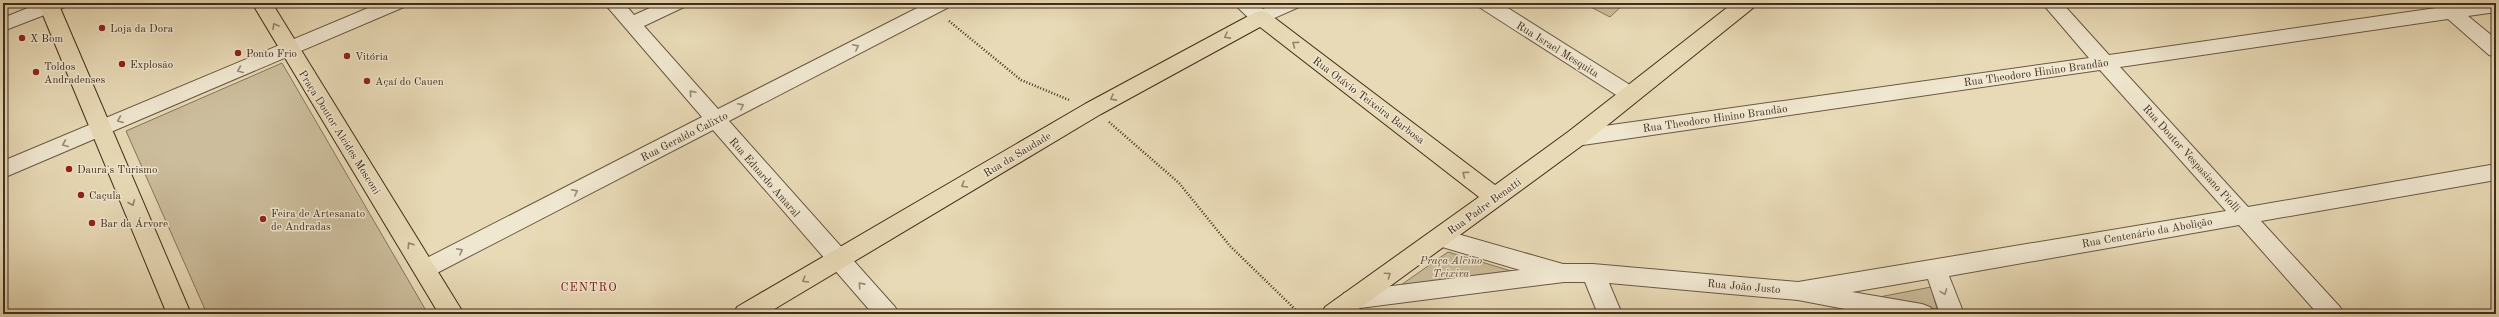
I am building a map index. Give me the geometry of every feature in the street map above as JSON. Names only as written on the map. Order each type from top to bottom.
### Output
[{"type":"main road","name":"Praça Doutor Alcides Mosconi","points":[[262,3],[452,314]]},
{"type":"main road","name":"Rua Padre Benatti","points":[[1334,314],[1496,198],[1576,138],[1746,3]]},
{"type":"main road","points":[[52,4],[101,128],[179,314]]},
{"type":"main road","name":"Rua da Saudade","points":[[746,314],[1093,109],[1261,18]]},
{"type":"main road","name":"Rua Otávio Teixeira Barbosa","points":[[1261,18],[1496,198]]},
{"type":"street","points":[[3,170],[397,3]]},
{"type":"street","name":"Rua Eduardo Amaral","points":[[613,3],[887,314]]},
{"type":"street","points":[[632,24],[677,3]]},
{"type":"street","name":"Rua Otávio Teixeira Barbosa","points":[[1242,3],[1261,18]]},
{"type":"street","name":"Rua da Saudade","points":[[1261,18],[1292,3]]},
{"type":"street","name":"Rua Israel Mesquita","points":[[1486,3],[1631,95]]},
{"type":"street","name":"Rua Doutor Vespasiano Piolli","points":[[2051,3],[2332,314]]},
{"type":"street","points":[[3,25],[52,4]]},
{"type":"street","name":"Rua Geraldo Calixto","points":[[425,269],[938,5]]},
{"type":"street","name":"Rua Theodoro Hinino Brandão","points":[[1576,138],[2104,62],[2445,7],[2496,6]]},
{"type":"street","points":[[2445,7],[2496,50]]},
{"type":"street","name":"Rua Centenário da Abolição","points":[[1798,291],[1936,270],[2243,214],[2496,172]]},
{"type":"street","points":[[1440,238],[1564,273]]},
{"type":"street","points":[[1936,270],[1952,314]]},
{"type":"street","points":[[1352,300],[1564,273]]},
{"type":"street","name":"Rua João Justo","points":[[1564,273],[1593,273],[1798,291],[1922,314]]},
{"type":"street","points":[[1593,273],[1610,314]]},
{"type":"path","points":[[938,5],[1004,68],[1021,80],[1093,109],[1179,183],[1203,210],[1230,246],[1300,314]]},
{"type":"green space","points":[[1583,3],[1625,3],[1610,17]]},
{"type":"green space","points":[[282,63],[428,314],[207,314],[126,131]]},
{"type":"green space","name":"Praça Alcino Teixira","points":[[1448,252],[1518,273],[1401,285]]},
{"type":"green space","points":[[1931,287],[1937,309],[1879,297]]},
{"type":"place","name":"Loja da Dora","points":[[102,28]]},
{"type":"place","name":"X Bom","points":[[22,38]]},
{"type":"place","name":"Ponto Frio","points":[[238,53]]},
{"type":"place","name":"Vitória","points":[[347,56]]},
{"type":"place","name":"Explosão","points":[[122,64]]},
{"type":"place","name":"Toldos Andradenses","points":[[36,72]]},
{"type":"place","name":"Açaí do Cauen","points":[[367,81]]},
{"type":"place","name":"Daura's Turismo","points":[[69,169]]},
{"type":"place","name":"Caçula","points":[[81,195]]},
{"type":"place","name":"Feira de Artesanato de Andradas","points":[[263,219]]},
{"type":"place","name":"Bar da Árvore","points":[[92,223]]},
{"type":"district","name":"CENTRO","points":[[589,287]]}]
